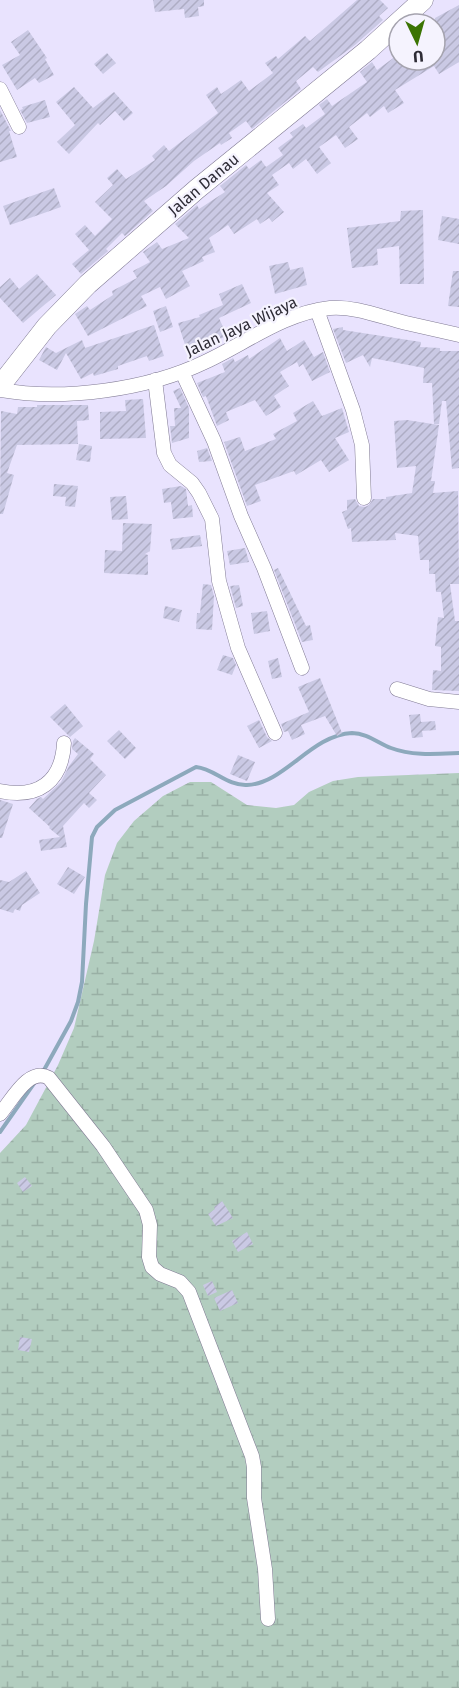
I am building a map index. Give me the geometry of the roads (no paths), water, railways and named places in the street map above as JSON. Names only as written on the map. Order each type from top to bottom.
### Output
[{"type":"street","name":"Jalan Danau","points":[[0,388],[47,326],[88,284],[206,181],[368,50],[423,0]]},
{"type":"street","points":[[0,89],[4,108],[19,127]]},
{"type":"street","name":"Jalan Jaya Wijaya","points":[[0,388],[22,394],[55,394],[123,387],[155,380],[204,363],[294,316],[332,308],[348,309],[459,335]]},
{"type":"street","points":[[317,310],[353,410],[362,445],[364,498]]},
{"type":"street","points":[[182,372],[214,441],[241,516],[264,568],[302,668]]},
{"type":"street","points":[[155,380],[164,453],[170,465],[192,483],[207,506],[212,519],[219,581],[238,648],[275,733]]},
{"type":"street","points":[[397,689],[429,699],[459,702]]},
{"type":"street","points":[[0,791],[24,793],[47,785],[57,774],[63,758],[64,743]]},
{"type":"street","points":[[0,1114],[31,1077],[40,1074],[49,1077],[104,1146],[146,1210],[150,1225],[149,1257],[152,1268],[180,1282],[189,1292],[252,1456],[255,1467],[254,1498],[265,1569],[268,1619]]},
{"type":"waterway","points":[[44,1070],[71,1021],[78,1002],[82,982],[92,837],[97,827],[115,810],[196,767],[240,785],[260,783],[286,769],[324,742],[352,733],[407,752],[459,753]]},
{"type":"waterway","points":[[0,1132],[35,1082]]}]
